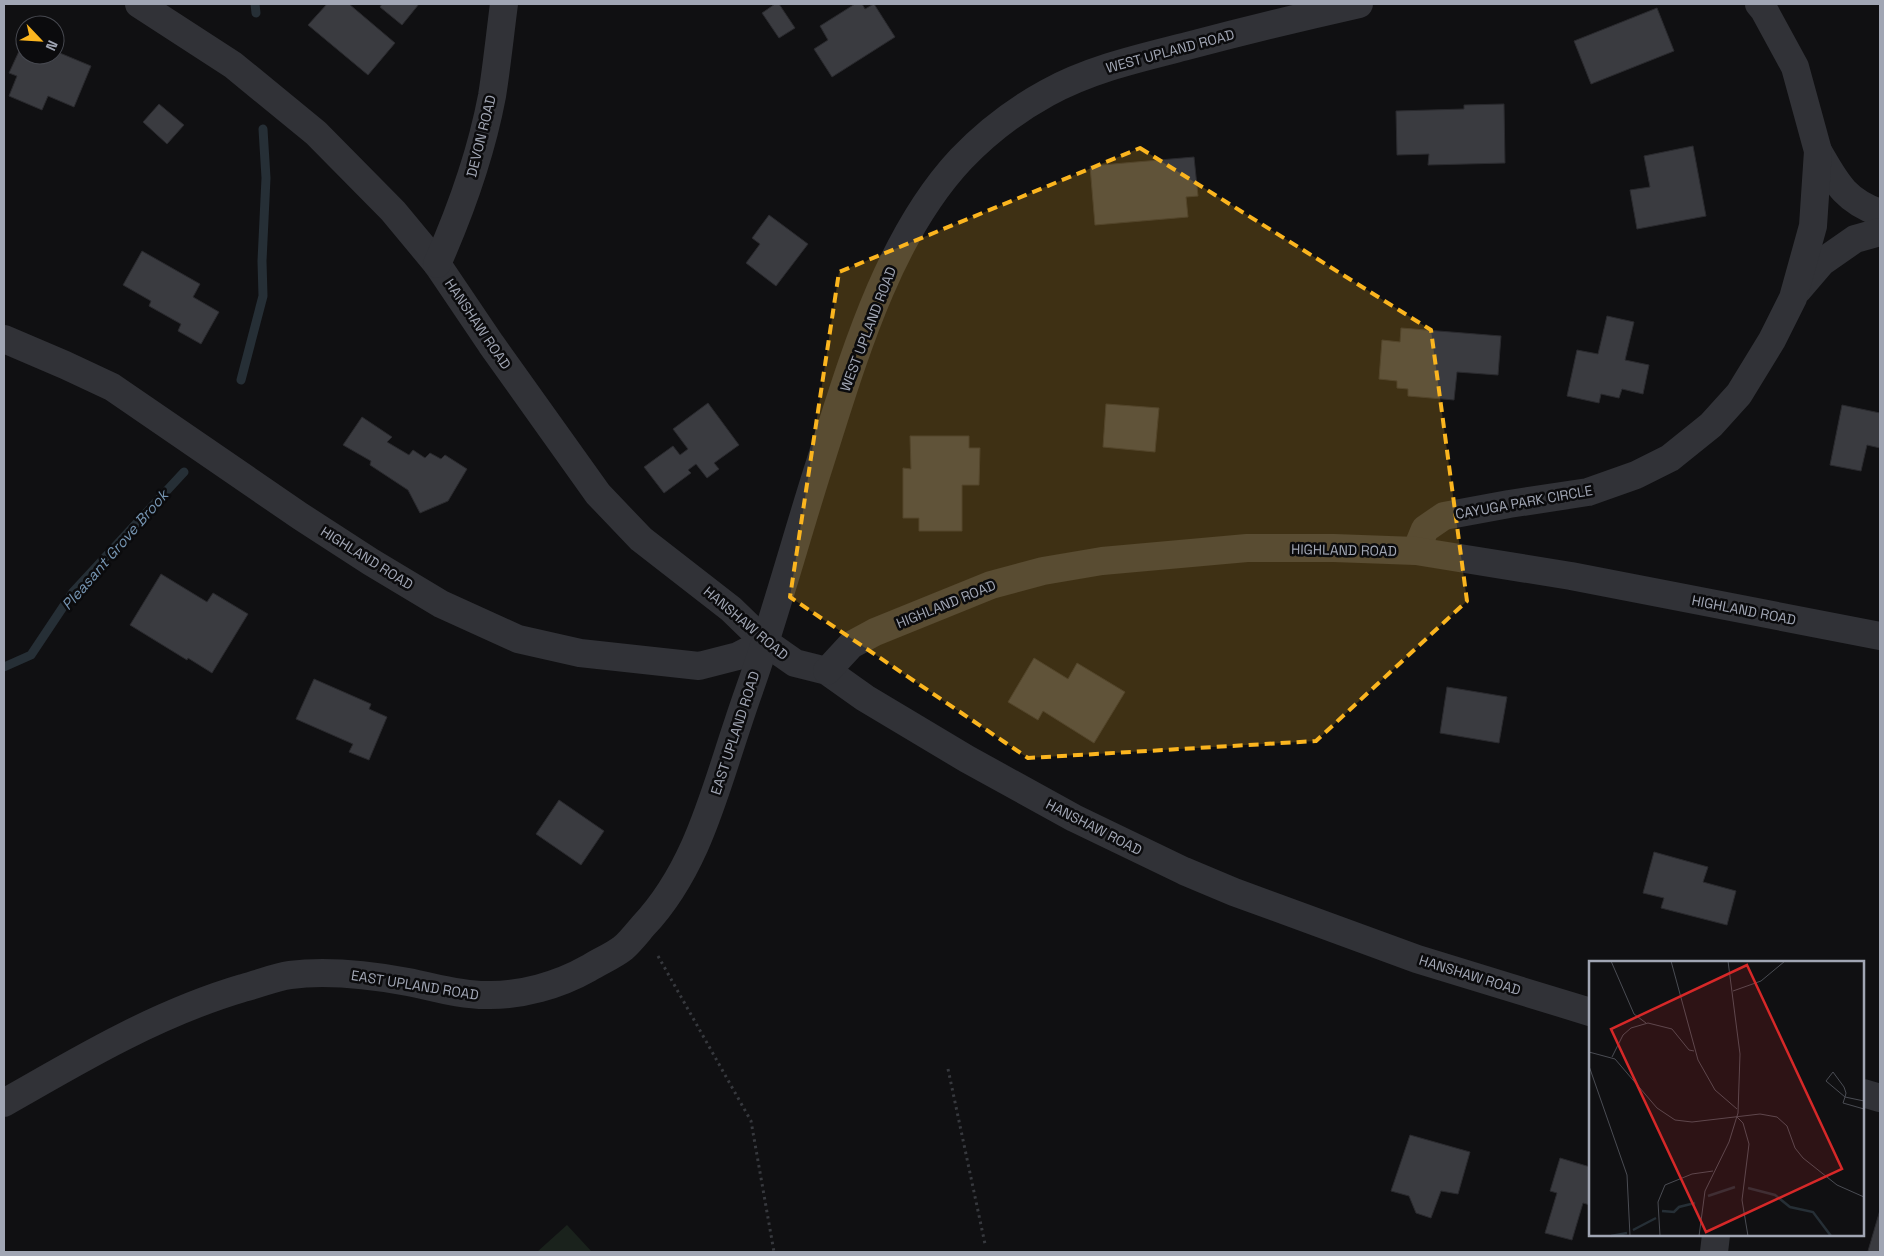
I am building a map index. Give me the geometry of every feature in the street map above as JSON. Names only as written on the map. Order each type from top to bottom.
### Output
[{"type":"street","name":"HANSHAW ROAD","points":[[139,4],[233,65],[316,133],[393,212],[437,264],[490,344],[598,494],[641,539],[731,609],[766,642],[794,663],[827,670],[865,698],[1041,800],[1184,871],[1234,892],[1417,959],[1589,1012]]},
{"type":"street","name":"DEVON ROAD","points":[[437,264],[453,229],[478,157],[492,96],[504,4]]},
{"type":"street","name":"WEST UPLAND ROAD","points":[[766,642],[797,535],[851,368],[883,284],[917,218],[938,187],[962,158],[988,133],[1018,111],[1051,90],[1087,75],[1120,63],[1359,4]]},
{"type":"street","name":"CAYUGA PARK CIRCLE","points":[[1416,551],[1425,529],[1444,516],[1588,492],[1636,475],[1670,458],[1711,425],[1739,394],[1772,340],[1794,298],[1812,226],[1818,151],[1795,67],[1759,4]]},
{"type":"street","points":[[1818,151],[1838,186],[1850,198],[1880,213]]},
{"type":"street","points":[[1794,298],[1803,283],[1822,262],[1855,239],[1880,232]]},
{"type":"street","name":"HIGHLAND ROAD","points":[[4,339],[38,352],[112,386],[300,516],[371,562],[441,604],[518,639],[580,654],[699,666],[738,656],[766,642]]},
{"type":"street","name":"HIGHLAND ROAD","points":[[827,670],[851,645],[876,632],[991,585],[1043,571],[1102,560],[1247,548],[1334,548],[1416,551],[1572,576],[1880,636]]},
{"type":"street","name":"EAST UPLAND ROAD","points":[[4,1103],[96,1050],[184,1009],[215,996],[287,975],[324,972],[350,974],[410,982],[440,990],[485,995],[517,993],[570,978],[623,949],[656,913],[686,865],[702,832],[766,642]]},
{"type":"street","points":[[1864,1093],[1880,1098]]},
{"type":"street","points":[[1714,1252],[1716,1236]]},
{"type":"path","points":[[658,956],[752,1121],[774,1252]]},
{"type":"path","points":[[948,1068],[985,1244]]},
{"type":"highlighted area","points":[[1140,148],[1431,330],[1467,601],[1316,741],[1028,758],[790,597],[839,272]]},
{"type":"shaded area","points":[[567,1225],[592,1252],[537,1252]]},
{"type":"building","points":[[327,4],[349,4],[395,43],[368,75],[308,25]]},
{"type":"building","points":[[382,4],[419,4],[402,25],[380,7]]},
{"type":"building","points":[[775,4],[779,4],[795,28],[779,38],[762,13]]},
{"type":"building","points":[[855,4],[862,4],[865,9],[874,4],[895,37],[832,77],[814,49],[828,40],[820,26]]},
{"type":"building","points":[[1657,8],[1674,51],[1591,84],[1574,41]]},
{"type":"building","points":[[65,55],[91,66],[74,107],[48,96],[42,110],[9,96],[17,76],[9,73],[15,60],[15,65],[65,65]]},
{"type":"building","points":[[159,104],[184,125],[167,144],[143,122]]},
{"type":"building","points":[[1504,104],[1505,163],[1428,165],[1429,154],[1397,155],[1396,111],[1464,109],[1464,105]]},
{"type":"building","points":[[1693,146],[1706,216],[1637,229],[1630,190],[1650,187],[1644,156]]},
{"type":"building","points":[[1194,157],[1198,196],[1186,197],[1188,217],[1095,225],[1090,166]]},
{"type":"building","points":[[769,215],[808,244],[776,286],[746,263],[760,244],[752,238]]},
{"type":"building","points":[[142,251],[200,284],[193,297],[219,312],[201,344],[178,331],[181,324],[149,306],[151,301],[123,285]]},
{"type":"building","points":[[1607,316],[1634,322],[1625,360],[1649,365],[1643,394],[1622,389],[1619,398],[1601,394],[1599,403],[1567,396],[1577,350],[1598,354]]},
{"type":"building","points":[[1401,328],[1501,336],[1498,375],[1457,372],[1454,400],[1408,396],[1408,389],[1397,388],[1397,381],[1379,379],[1382,340],[1400,342]]},
{"type":"building","points":[[708,403],[739,445],[714,463],[719,469],[707,478],[696,464],[688,470],[691,473],[664,493],[644,467],[673,446],[680,455],[688,449],[673,429]]},
{"type":"building","points":[[1106,404],[1159,408],[1155,452],[1103,447]]},
{"type":"building","points":[[1842,405],[1880,413],[1880,448],[1867,445],[1861,471],[1830,465]]},
{"type":"building","points":[[362,417],[392,437],[387,442],[409,455],[413,450],[425,458],[430,453],[441,459],[445,455],[467,469],[448,501],[420,513],[408,490],[370,465],[371,461],[343,445]]},
{"type":"building","points":[[910,436],[969,436],[969,448],[980,448],[979,485],[962,485],[962,531],[919,531],[919,518],[903,518],[903,468],[911,469]]},
{"type":"building","points":[[161,574],[207,602],[213,593],[248,614],[212,673],[130,625]]},
{"type":"building","points":[[1034,658],[1068,679],[1077,663],[1125,692],[1094,743],[1043,711],[1038,720],[1008,702]]},
{"type":"building","points":[[314,679],[371,704],[369,709],[387,717],[369,760],[349,752],[353,744],[296,719]]},
{"type":"building","points":[[1447,687],[1507,697],[1499,743],[1440,733]]},
{"type":"building","points":[[559,800],[604,831],[581,865],[536,834]]},
{"type":"building","points":[[1654,852],[1708,867],[1703,882],[1736,891],[1727,925],[1661,908],[1664,898],[1643,893]]},
{"type":"building","points":[[1410,1135],[1470,1152],[1458,1194],[1441,1191],[1431,1218],[1416,1213],[1409,1196],[1391,1191]]},
{"type":"building","points":[[1560,1158],[1589,1167],[1589,1205],[1583,1203],[1572,1240],[1545,1233],[1557,1193],[1550,1191]]},
{"type":"building","points":[[1880,1210],[1880,1252],[1868,1251]]},
{"type":"waterway","name":"Pleasant Grove Brook","points":[[255,4],[256,13]]},
{"type":"waterway","name":"Pleasant Grove Brook","points":[[241,380],[263,296],[262,261],[266,178],[263,129]]},
{"type":"waterway","name":"Pleasant Grove Brook","points":[[4,667],[31,655],[73,592],[184,472]]}]
